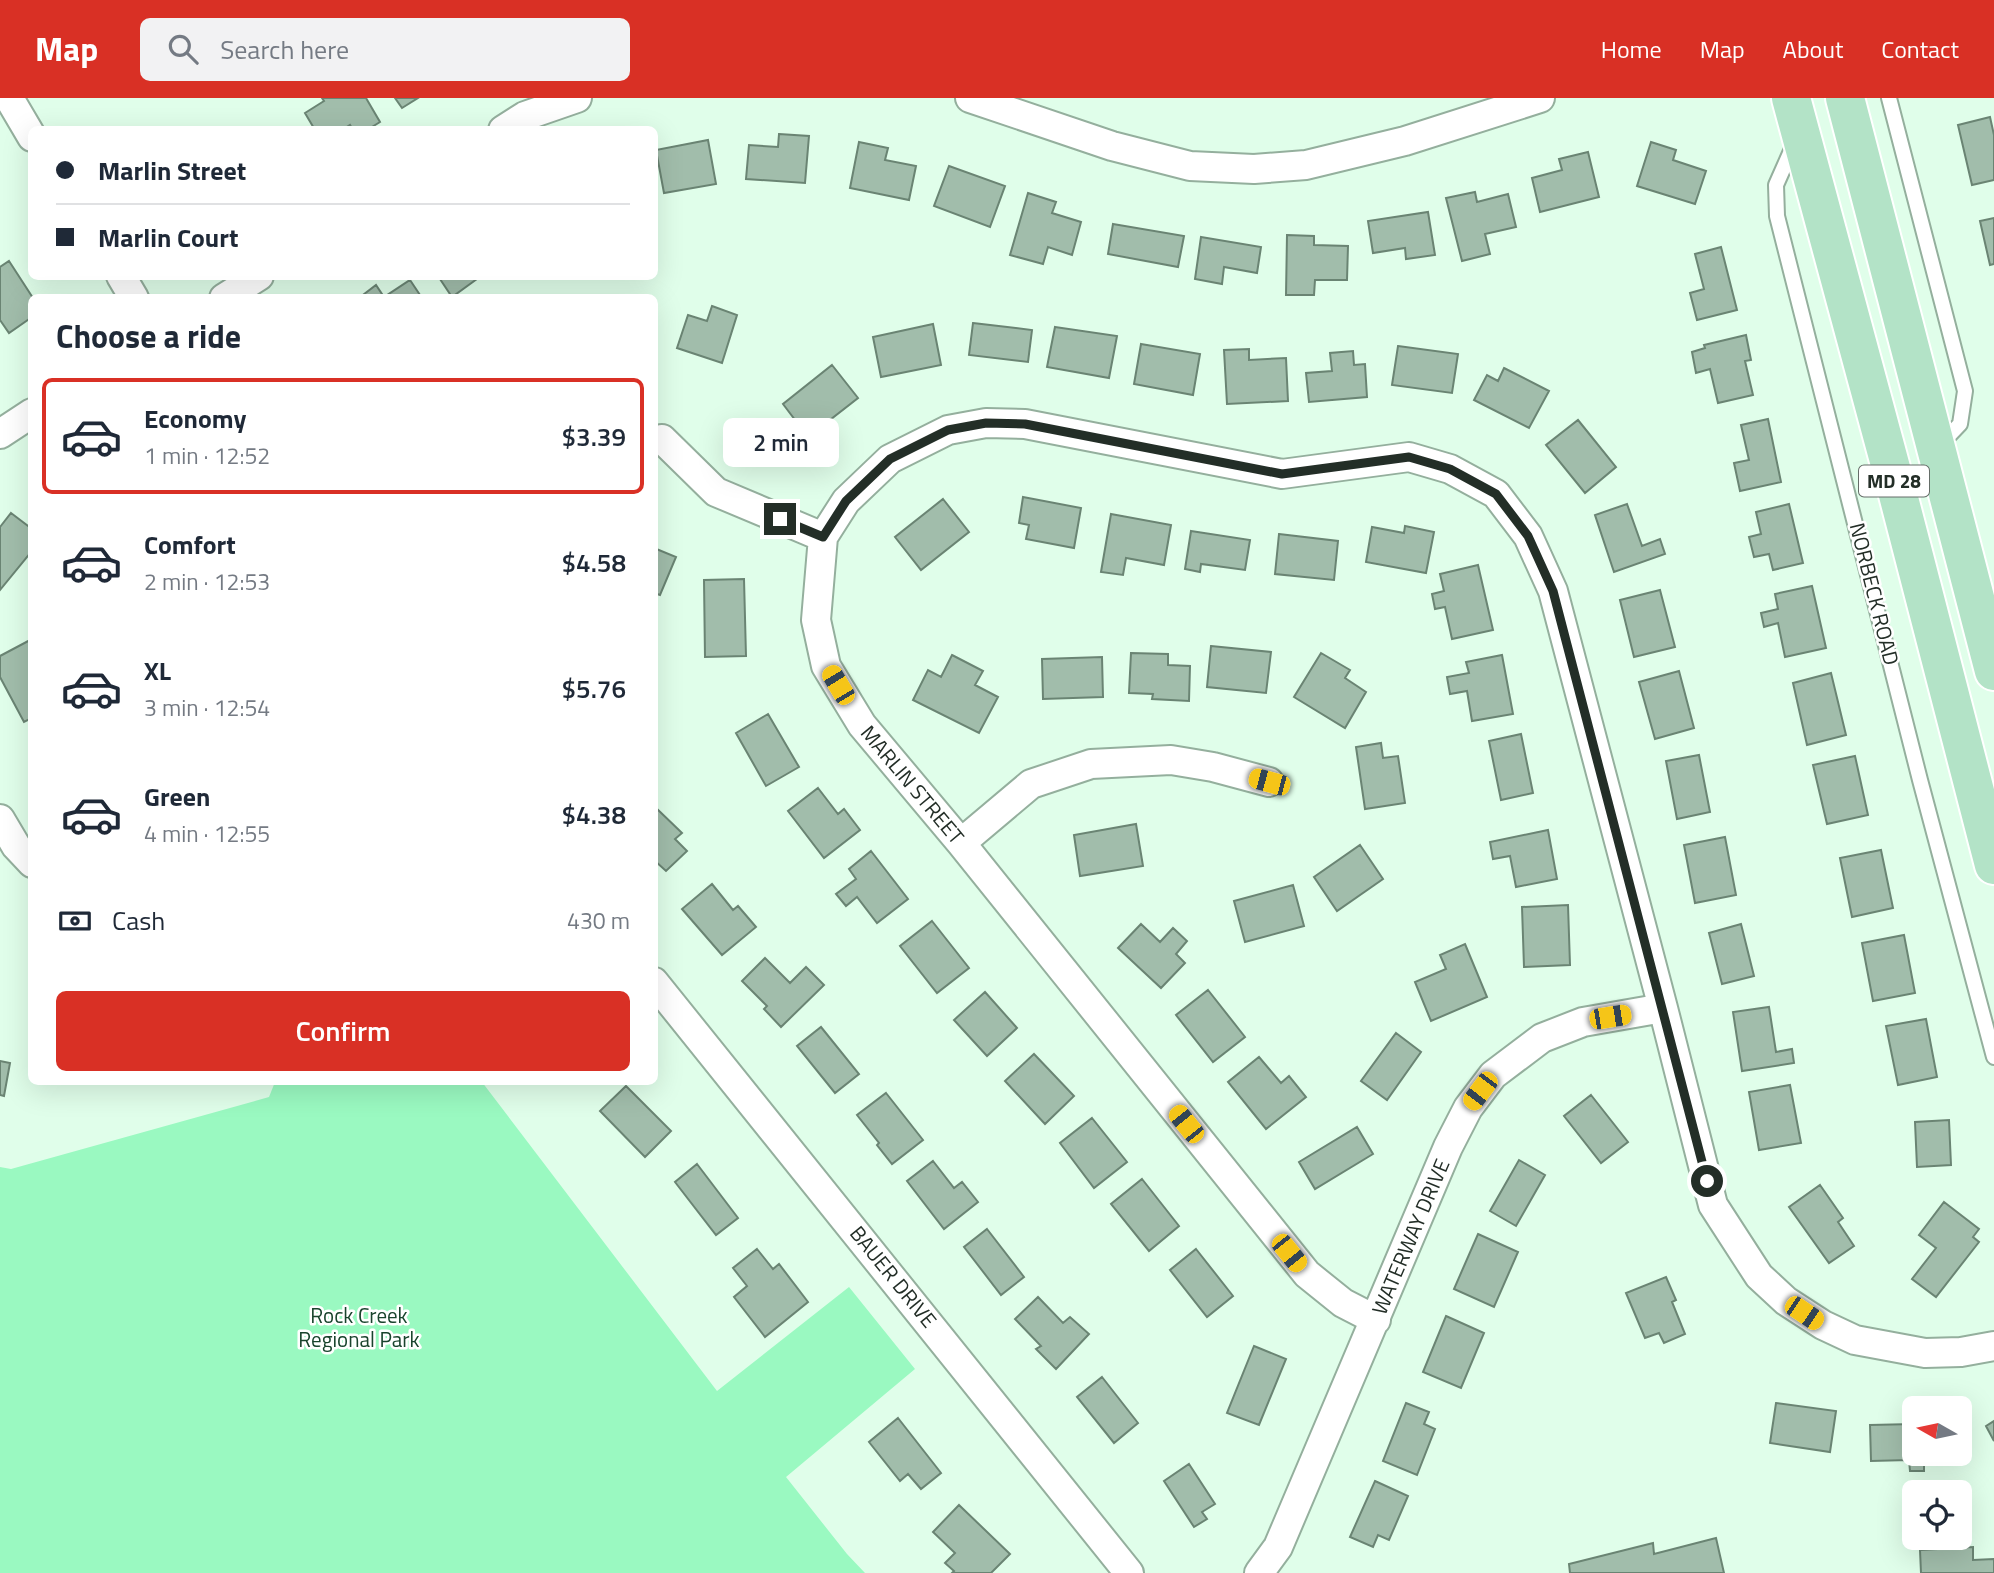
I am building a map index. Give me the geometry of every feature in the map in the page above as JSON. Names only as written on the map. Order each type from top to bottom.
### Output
[{"type":"main road","name":"MD 28","points":[[1844,107],[1937,448],[1994,671]]},
{"type":"main road","name":"NORBECK ROAD","points":[[1795,115],[1895,484],[1994,866]]},
{"type":"street","points":[[9,98],[28,130]]},
{"type":"street","points":[[509,126],[525,116],[577,98]]},
{"type":"street","points":[[970,98],[1112,146],[1190,166],[1254,169],[1306,165],[1405,141],[1540,98]]},
{"type":"street","points":[[230,294],[253,280]]},
{"type":"street","points":[[0,434],[28,416]]},
{"type":"street","name":"MARLIN STREET","points":[[1376,1320],[1343,1303],[1307,1274],[862,725],[826,666],[816,620],[823,537],[846,501],[890,459],[948,430],[986,423],[1025,424],[1282,474],[1409,457],[1450,469],[1496,494],[1528,536],[1553,591],[1713,1205],[1759,1276],[1786,1301],[1823,1325],[1855,1340],[1925,1353],[1961,1352],[1994,1346]]},
{"type":"street","points":[[662,439],[716,492],[823,537]]},
{"type":"street","points":[[961,844],[1031,784],[1091,764],[1171,760],[1213,767],[1269,782]]},
{"type":"street","points":[[0,819],[28,858]]},
{"type":"street","name":"BAUER DRIVE","points":[[658,987],[1129,1573]]},
{"type":"street","name":"WATERWAY DRIVE","points":[[1259,1573],[1278,1547],[1448,1147],[1468,1108],[1493,1075],[1542,1038],[1583,1021],[1663,1009]]},
{"type":"lane","points":[[1889,98],[1965,391],[1960,424],[1937,448]]},
{"type":"lane","name":"NORBECK ROAD","points":[[1795,115],[1776,185],[1777,216],[1920,780],[1994,1058]]},
{"type":"green space","name":"Rock Creek Regional Park","points":[[274,1085],[484,1085],[717,1391],[849,1287],[915,1369],[786,1477],[865,1573],[0,1573],[0,1167],[11,1169],[269,1097]]},
{"type":"building","points":[[322,98],[366,98],[380,122],[374,126],[313,126],[305,113],[324,101]]},
{"type":"building","points":[[395,98],[418,98],[402,108]]},
{"type":"building","points":[[1990,117],[1994,135],[1994,180],[1972,185],[1958,125]]},
{"type":"building","points":[[779,134],[809,136],[805,183],[746,179],[749,145],[778,147]]},
{"type":"building","points":[[708,140],[716,184],[664,193],[658,150]]},
{"type":"building","points":[[859,142],[888,148],[885,160],[916,166],[909,200],[850,188]]},
{"type":"building","points":[[1651,142],[1676,150],[1673,160],[1706,171],[1695,204],[1637,186]]},
{"type":"building","points":[[1588,152],[1599,197],[1540,212],[1532,178],[1562,170],[1559,159]]},
{"type":"building","points":[[949,166],[1005,186],[990,227],[934,206]]},
{"type":"building","points":[[1475,192],[1477,202],[1508,194],[1516,227],[1485,234],[1490,254],[1462,261],[1446,198]]},
{"type":"building","points":[[1028,193],[1056,202],[1052,213],[1081,222],[1072,255],[1048,247],[1043,264],[1010,255]]},
{"type":"building","points":[[1428,212],[1435,255],[1406,259],[1405,248],[1373,253],[1368,221]]},
{"type":"building","points":[[1994,218],[1994,264],[1990,265],[1980,221]]},
{"type":"building","points":[[1113,224],[1184,236],[1178,267],[1108,254]]},
{"type":"building","points":[[1287,235],[1314,236],[1314,245],[1348,246],[1347,280],[1315,280],[1314,295],[1286,295]]},
{"type":"building","points":[[1201,237],[1261,247],[1257,273],[1224,267],[1222,284],[1195,279]]},
{"type":"building","points":[[1721,247],[1737,310],[1697,320],[1690,293],[1704,289],[1695,254]]},
{"type":"building","points":[[9,261],[30,294],[28,294],[28,320],[9,333],[0,320],[0,267]]},
{"type":"building","points":[[410,280],[419,294],[389,294]]},
{"type":"building","points":[[441,280],[475,280],[456,294],[450,294]]},
{"type":"building","points":[[376,285],[382,294],[364,294]]},
{"type":"building","points":[[712,306],[737,315],[722,363],[677,348],[688,315],[707,321]]},
{"type":"building","points":[[973,323],[1032,330],[1028,362],[969,355]]},
{"type":"building","points":[[933,324],[941,365],[881,377],[873,337]]},
{"type":"building","points":[[1055,327],[1117,336],[1109,378],[1047,367]]},
{"type":"building","points":[[1746,335],[1751,360],[1745,361],[1753,395],[1718,403],[1710,369],[1696,373],[1692,352],[1705,348],[1704,345]]},
{"type":"building","points":[[1141,344],[1200,354],[1193,395],[1134,384]]},
{"type":"building","points":[[1398,346],[1458,354],[1452,393],[1392,385]]},
{"type":"building","points":[[1249,349],[1249,360],[1286,358],[1288,401],[1227,404],[1224,350]]},
{"type":"building","points":[[1353,351],[1354,365],[1365,364],[1367,397],[1309,402],[1306,373],[1332,371],[1330,353]]},
{"type":"building","points":[[832,365],[858,398],[808,437],[783,404]]},
{"type":"building","points":[[1504,368],[1549,391],[1529,428],[1474,400],[1487,375],[1498,381]]},
{"type":"building","points":[[1768,419],[1781,482],[1740,491],[1734,463],[1749,460],[1741,425]]},
{"type":"building","points":[[1578,420],[1616,467],[1585,493],[1546,445]]},
{"type":"building","points":[[1023,497],[1081,508],[1074,548],[1026,539],[1029,525],[1019,523]]},
{"type":"building","points":[[943,499],[969,532],[921,570],[895,537]]},
{"type":"building","points":[[1627,504],[1642,546],[1660,539],[1665,554],[1614,572],[1595,515]]},
{"type":"building","points":[[1789,504],[1803,563],[1773,570],[1769,554],[1754,557],[1749,537],[1761,534],[1756,512]]},
{"type":"building","points":[[11,513],[28,526],[28,556],[0,590],[0,527]]},
{"type":"building","points":[[1111,514],[1171,525],[1164,565],[1126,558],[1123,575],[1101,572]]},
{"type":"building","points":[[1405,526],[1434,532],[1426,573],[1366,562],[1372,527],[1404,533]]},
{"type":"building","points":[[1191,531],[1250,540],[1245,570],[1201,564],[1200,572],[1185,569]]},
{"type":"building","points":[[1279,534],[1338,541],[1334,580],[1275,574]]},
{"type":"building","points":[[658,550],[676,557],[658,594]]},
{"type":"building","points":[[1478,565],[1493,630],[1452,639],[1445,607],[1435,609],[1432,594],[1444,591],[1440,574]]},
{"type":"building","points":[[744,579],[746,656],[705,657],[704,580]]},
{"type":"building","points":[[1812,586],[1826,648],[1785,657],[1778,623],[1764,627],[1761,613],[1778,609],[1775,594]]},
{"type":"building","points":[[1660,590],[1675,647],[1634,657],[1620,600]]},
{"type":"building","points":[[28,641],[28,720],[24,722],[0,677],[0,656]]},
{"type":"building","points":[[1211,646],[1271,652],[1266,693],[1207,687]]},
{"type":"building","points":[[1131,653],[1168,654],[1168,665],[1190,666],[1189,701],[1152,699],[1153,694],[1129,693]]},
{"type":"building","points":[[1321,653],[1350,670],[1345,678],[1366,692],[1345,728],[1294,697]]},
{"type":"building","points":[[952,655],[983,671],[975,685],[998,697],[979,733],[913,700],[928,670],[941,677]]},
{"type":"building","points":[[1502,655],[1513,714],[1472,721],[1467,691],[1450,694],[1447,677],[1469,673],[1466,662]]},
{"type":"building","points":[[1102,657],[1103,697],[1043,699],[1042,659]]},
{"type":"building","points":[[1679,671],[1694,728],[1655,739],[1639,682]]},
{"type":"building","points":[[1831,673],[1846,735],[1807,745],[1793,683]]},
{"type":"building","points":[[768,714],[799,767],[766,786],[736,733]]},
{"type":"building","points":[[1521,734],[1533,793],[1501,800],[1489,741]]},
{"type":"building","points":[[1381,743],[1383,758],[1398,756],[1405,803],[1365,809],[1356,747]]},
{"type":"building","points":[[1699,755],[1710,812],[1677,819],[1666,761]]},
{"type":"building","points":[[1855,756],[1868,815],[1827,824],[1813,765]]},
{"type":"building","points":[[818,788],[838,814],[844,809],[860,830],[824,858],[788,811]]},
{"type":"building","points":[[658,810],[682,833],[675,839],[687,851],[666,871],[658,864]]},
{"type":"building","points":[[1136,824],[1143,866],[1080,876],[1074,835]]},
{"type":"building","points":[[1548,830],[1557,879],[1516,887],[1510,856],[1493,859],[1490,842]]},
{"type":"building","points":[[1725,837],[1736,895],[1695,903],[1684,845]]},
{"type":"building","points":[[1360,845],[1383,879],[1337,911],[1314,877]]},
{"type":"building","points":[[1881,850],[1893,908],[1852,917],[1840,858]]},
{"type":"building","points":[[871,851],[908,899],[877,923],[857,897],[846,906],[836,894],[856,879],[849,869]]},
{"type":"building","points":[[712,884],[733,910],[738,906],[756,927],[722,955],[682,909]]},
{"type":"building","points":[[1293,885],[1304,926],[1245,942],[1234,901]]},
{"type":"building","points":[[1568,905],[1570,965],[1524,967],[1522,907]]},
{"type":"building","points":[[932,921],[969,968],[937,993],[900,946]]},
{"type":"building","points":[[1141,924],[1160,942],[1173,928],[1187,941],[1176,954],[1185,963],[1161,988],[1118,948]]},
{"type":"building","points":[[1741,924],[1754,976],[1722,984],[1709,933]]},
{"type":"building","points":[[1904,935],[1915,993],[1873,1001],[1862,943]]},
{"type":"building","points":[[1465,944],[1487,997],[1431,1021],[1415,982],[1446,969],[1440,955]]},
{"type":"building","points":[[765,958],[790,983],[806,967],[824,985],[781,1027],[764,1009],[767,1006],[742,981]]},
{"type":"building","points":[[1208,990],[1245,1037],[1213,1062],[1176,1015]]},
{"type":"building","points":[[985,992],[1017,1028],[987,1056],[954,1020]]},
{"type":"building","points":[[1769,1007],[1776,1052],[1792,1049],[1794,1063],[1742,1071],[1733,1012]]},
{"type":"building","points":[[1926,1019],[1937,1077],[1898,1085],[1886,1026]]},
{"type":"building","points":[[821,1027],[859,1074],[835,1093],[797,1046]]},
{"type":"building","points":[[1396,1033],[1421,1052],[1387,1100],[1361,1081]]},
{"type":"building","points":[[1034,1054],[1074,1096],[1045,1124],[1005,1081]]},
{"type":"building","points":[[1259,1057],[1281,1083],[1289,1076],[1306,1097],[1266,1129],[1228,1082]]},
{"type":"building","points":[[0,1061],[10,1063],[4,1096],[0,1095]]},
{"type":"building","points":[[1790,1085],[1801,1143],[1759,1150],[1749,1092]]},
{"type":"building","points":[[626,1086],[671,1131],[645,1157],[600,1111]]},
{"type":"building","points":[[886,1093],[923,1140],[892,1164],[857,1115]]},
{"type":"building","points":[[1591,1095],[1628,1142],[1601,1163],[1564,1116]]},
{"type":"building","points":[[1092,1118],[1127,1162],[1094,1188],[1060,1143]]},
{"type":"building","points":[[1949,1120],[1951,1165],[1917,1167],[1915,1122]]},
{"type":"building","points":[[1357,1127],[1373,1154],[1315,1189],[1299,1162]]},
{"type":"building","points":[[1519,1160],[1545,1175],[1516,1226],[1490,1211]]},
{"type":"building","points":[[933,1161],[954,1188],[962,1182],[978,1202],[944,1229],[907,1181]]},
{"type":"building","points":[[697,1164],[738,1218],[716,1235],[675,1182]]},
{"type":"building","points":[[1142,1179],[1179,1226],[1149,1251],[1111,1204]]},
{"type":"building","points":[[1820,1185],[1843,1218],[1838,1222],[1854,1246],[1829,1263],[1789,1207]]},
{"type":"building","points":[[1944,1202],[1979,1229],[1973,1237],[1979,1242],[1936,1297],[1912,1279],[1936,1248],[1919,1235]]},
{"type":"building","points":[[987,1229],[1024,1277],[1001,1295],[964,1247]]},
{"type":"building","points":[[1478,1234],[1518,1252],[1494,1307],[1454,1289]]},
{"type":"building","points":[[757,1249],[773,1269],[779,1264],[808,1302],[765,1337],[734,1297],[747,1286],[733,1268]]},
{"type":"building","points":[[1196,1249],[1233,1296],[1207,1317],[1170,1270]]},
{"type":"building","points":[[1666,1277],[1676,1300],[1672,1302],[1685,1334],[1664,1343],[1659,1333],[1645,1338],[1626,1293]]},
{"type":"building","points":[[1038,1297],[1063,1323],[1070,1317],[1089,1334],[1056,1369],[1036,1349],[1041,1346],[1015,1319]]},
{"type":"building","points":[[1446,1316],[1484,1333],[1461,1388],[1423,1372]]},
{"type":"building","points":[[1254,1346],[1286,1359],[1259,1425],[1227,1413]]},
{"type":"building","points":[[1102,1377],[1138,1423],[1114,1443],[1077,1397]]},
{"type":"building","points":[[1406,1403],[1429,1412],[1424,1424],[1435,1429],[1417,1475],[1383,1461]]},
{"type":"building","points":[[1776,1403],[1836,1411],[1830,1452],[1770,1443]]},
{"type":"building","points":[[898,1418],[941,1473],[921,1489],[908,1474],[900,1481],[869,1442]]},
{"type":"building","points":[[1994,1421],[1994,1441],[1986,1426]]},
{"type":"building","points":[[1902,1424],[1902,1460],[1871,1461],[1870,1425]]},
{"type":"building","points":[[1189,1464],[1215,1504],[1202,1512],[1207,1519],[1194,1527],[1164,1481]]},
{"type":"building","points":[[1910,1466],[1924,1466],[1924,1471],[1910,1471]]},
{"type":"building","points":[[1375,1481],[1408,1496],[1389,1540],[1378,1535],[1373,1547],[1350,1537]]},
{"type":"building","points":[[959,1505],[1010,1554],[991,1573],[952,1573],[954,1571],[945,1563],[955,1553],[933,1532]]},
{"type":"building","points":[[1716,1538],[1724,1573],[1570,1573],[1569,1564],[1653,1543],[1654,1554]]},
{"type":"building","points":[[1972,1547],[1973,1560],[1994,1559],[1994,1573],[1921,1573],[1920,1550],[1972,1550]]},
{"type":"route","points":[[780,519],[823,537],[846,501],[890,459],[948,430],[986,423],[1025,424],[1282,474],[1409,457],[1450,469],[1496,494],[1528,536],[1553,591],[1707,1181]]}]
